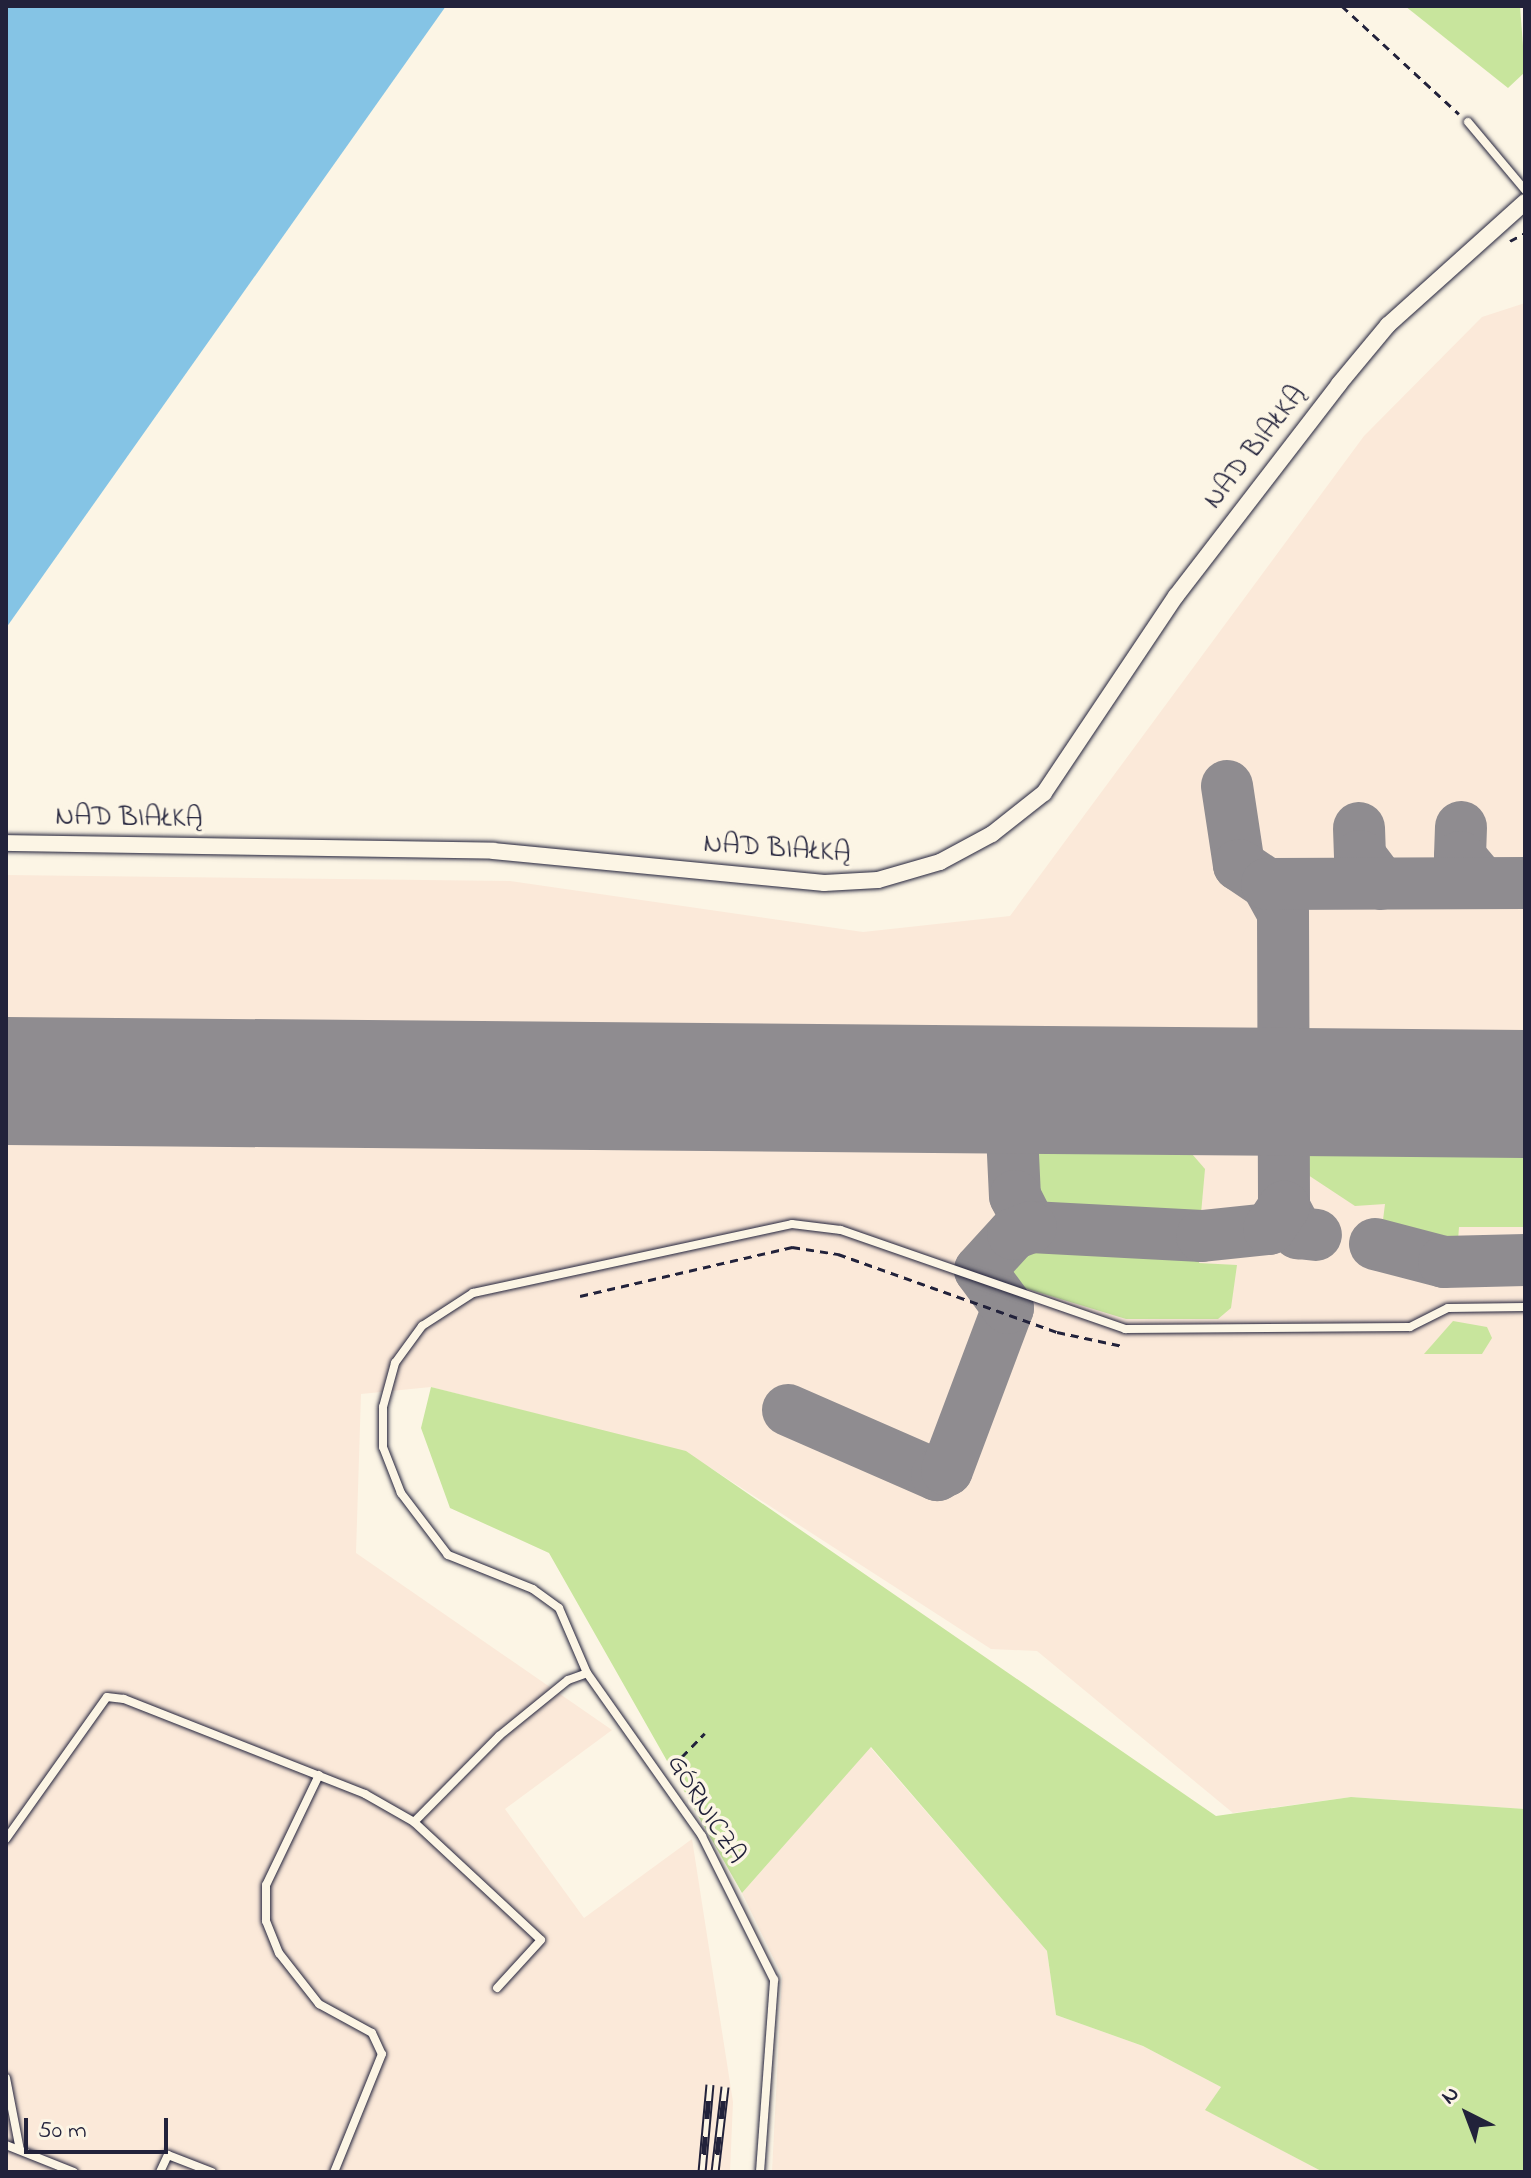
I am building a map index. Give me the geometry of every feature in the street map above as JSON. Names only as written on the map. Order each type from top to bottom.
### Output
[{"type":"street","name":"NAD BIAŁKĄ","points":[[6,843],[493,851],[824,883],[878,880],[940,862],[992,834],[1044,793],[1176,596],[1339,384],[1388,325],[1525,202]]},
{"type":"lane","points":[[1468,122],[1525,190]]},
{"type":"lane","name":"GÓRNICZA","points":[[760,2172],[774,1980],[702,1836],[587,1673],[552,1601],[448,1555],[410,1510],[388,1465],[381,1425],[395,1363],[422,1326],[455,1302],[575,1268],[792,1224],[841,1230],[1125,1329],[1410,1327],[1448,1308],[1525,1307]]},
{"type":"lane","points":[[414,1822],[499,1736],[568,1680],[587,1673]]},
{"type":"lane","points":[[6,1839],[107,1697],[319,1775],[414,1822],[541,1940],[497,1988]]},
{"type":"lane","points":[[319,1775],[266,1885],[266,1921],[279,1953],[319,2004],[372,2033],[382,2054],[334,2172]]},
{"type":"lane","points":[[6,2078],[20,2150]]},
{"type":"lane","points":[[6,2145],[74,2172]]},
{"type":"lane","points":[[160,2172],[168,2155],[212,2172]]},
{"type":"path","points":[[1342,6],[1468,122]]},
{"type":"path","points":[[1497,248],[1525,233]]},
{"type":"path","points":[[580,1296],[792,1247],[838,1254],[1057,1332],[1123,1346]]},
{"type":"path","points":[[660,1777],[705,1733]]},
{"type":"shaded area","points":[[1525,303],[1525,1809],[1351,1797],[1233,1813],[1037,1651],[991,1649],[686,1452],[431,1387],[361,1394],[356,1553],[612,1730],[505,1809],[584,1918],[692,1839],[733,2102],[730,2172],[6,2172],[6,875],[510,881],[863,932],[1010,916],[1364,436],[1482,317]]},
{"type":"shaded area","points":[[870,1747],[1047,1951],[1056,2015],[1143,2046],[1221,2087],[1206,2110],[1323,2172],[772,2172],[782,1976],[742,1893]]},
{"type":"green space","points":[[1405,6],[1520,6],[1525,72],[1508,88]]},
{"type":"green space","points":[[1186,1147],[1205,1169],[1200,1225],[1062,1223],[1035,1213],[1030,1148]]},
{"type":"green space","points":[[1315,1149],[1525,1149],[1525,1227],[1459,1227],[1458,1241],[1425,1240],[1383,1220],[1385,1204],[1355,1206],[1302,1171],[1298,1160]]},
{"type":"green space","points":[[1058,1241],[1202,1244],[1199,1263],[1237,1265],[1231,1308],[1218,1319],[1126,1319],[995,1279],[1004,1256],[1022,1244]]},
{"type":"green space","points":[[1453,1321],[1487,1327],[1492,1338],[1482,1354],[1424,1354]]},
{"type":"green space","points":[[431,1387],[686,1451],[1216,1816],[1351,1797],[1525,1809],[1525,2172],[1323,2172],[1205,2110],[1221,2087],[1143,2046],[1056,2015],[1047,1951],[871,1747],[742,1893],[549,1553],[450,1508],[421,1428]]},
{"type":"water","points":[[6,6],[446,6],[6,628]]},
{"type":"taxiway","points":[[1227,786],[1239,865],[1267,884],[1283,913],[1284,1207],[1298,1233],[1316,1235]]},
{"type":"taxiway","points":[[1461,827],[1460,857],[1482,883]]},
{"type":"taxiway","points":[[1359,828],[1360,856],[1381,884]]},
{"type":"taxiway","points":[[1267,884],[1525,883]]},
{"type":"taxiway","points":[[1010,1091],[1015,1196],[1031,1227],[1202,1236],[1269,1229],[1284,1207]]},
{"type":"taxiway","points":[[788,1410],[937,1475],[947,1470],[1008,1308],[980,1270],[1013,1234],[1031,1227]]},
{"type":"taxiway","points":[[1375,1244],[1444,1262],[1525,1260]]},
{"type":"runway","points":[[6,1081],[1525,1094]]},
{"type":"railway","points":[[702,2172],[710,2084]]},
{"type":"railway","points":[[715,2172],[725,2087]]}]
